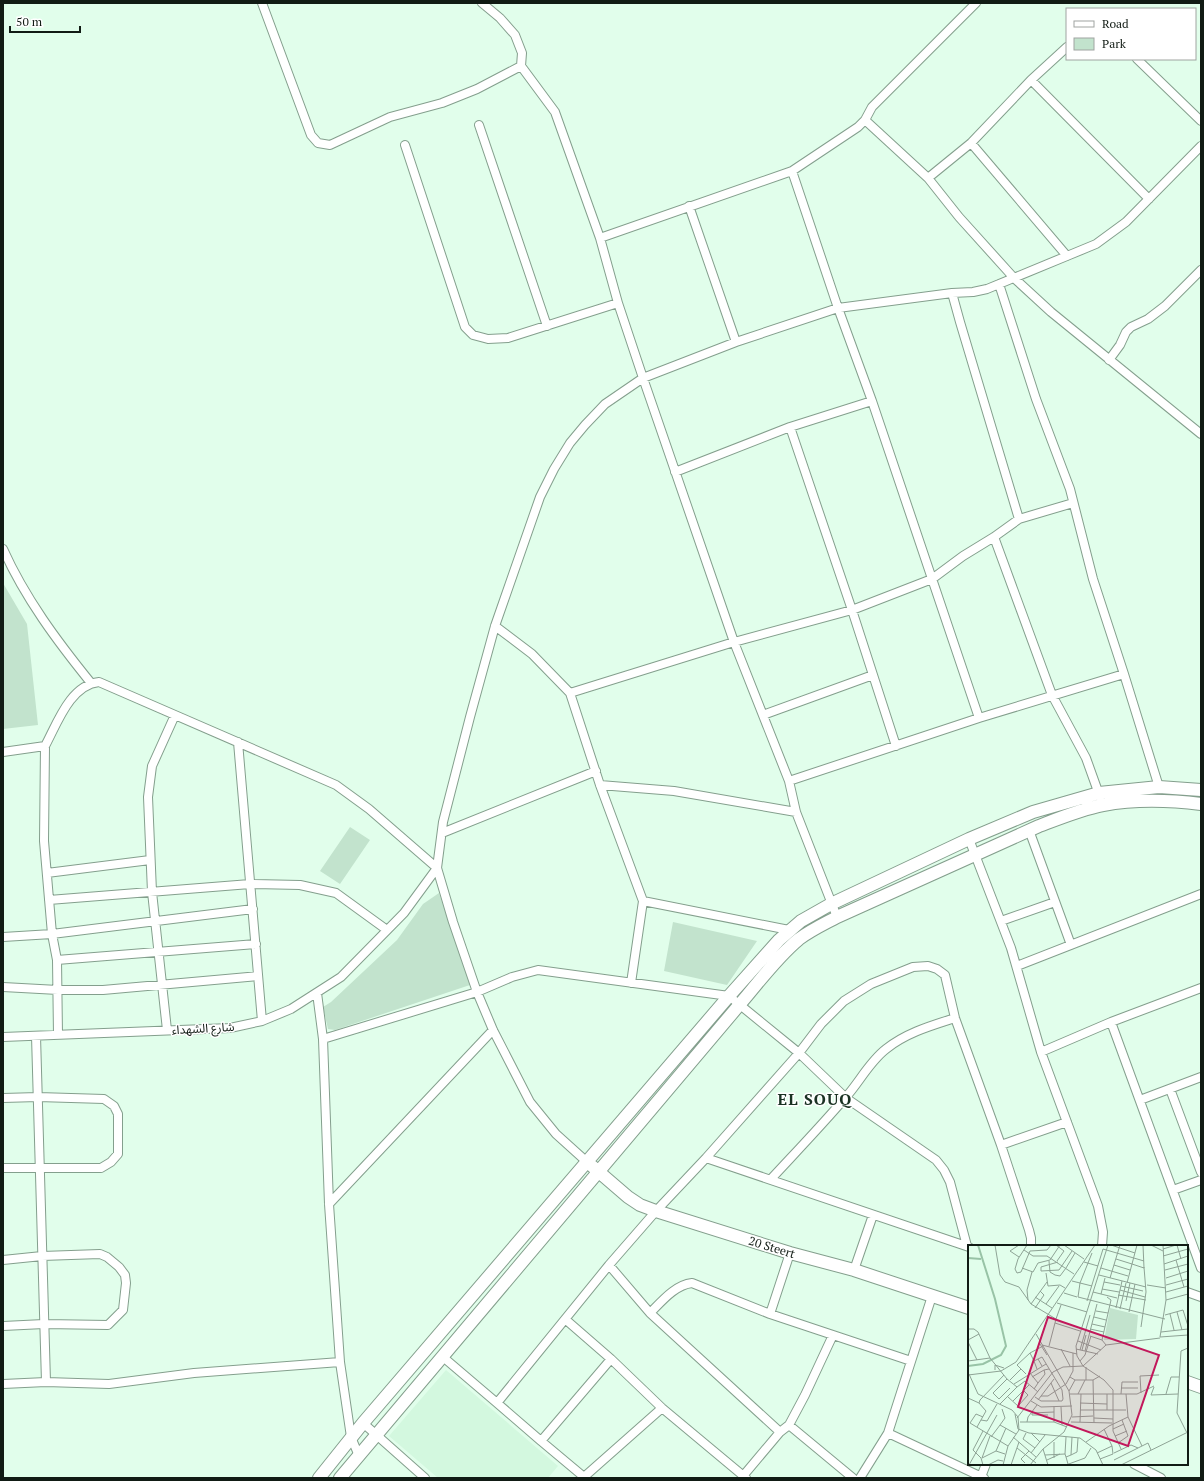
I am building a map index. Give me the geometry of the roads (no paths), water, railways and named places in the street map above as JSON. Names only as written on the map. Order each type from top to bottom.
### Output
[{"type":"street","points":[[262,3],[311,135],[318,143],[330,145],[390,117],[411,113],[442,104],[477,89],[521,66]]},
{"type":"street","points":[[482,3],[500,18],[515,35],[522,54],[521,66],[555,112],[600,238],[618,303],[734,642],[789,781],[796,812],[837,917]]},
{"type":"street","points":[[600,238],[792,171],[858,127],[865,120],[872,107],[976,3]]},
{"type":"street","points":[[928,178],[971,143],[1031,80],[1066,48]]},
{"type":"street","points":[[1138,60],[1201,121]]},
{"type":"street","points":[[1031,80],[1148,199]]},
{"type":"street","points":[[865,120],[928,178],[959,217],[1014,278],[1051,312],[1201,434]]},
{"type":"street","points":[[479,125],[547,326]]},
{"type":"street","points":[[971,143],[1068,256]]},
{"type":"street","points":[[405,145],[466,327],[473,335],[488,339],[508,338],[618,303]]},
{"type":"street","points":[[587,1162],[556,1134],[530,1102],[477,992],[453,922],[437,868],[443,822],[495,626],[540,497],[554,469],[570,444],[585,425],[605,404],[643,378],[736,342],[838,308],[952,293],[973,292],[987,289],[1068,256],[1096,244],[1126,222],[1201,146]]},
{"type":"street","points":[[792,171],[838,308],[872,401],[979,718]]},
{"type":"street","points":[[689,206],[736,342]]},
{"type":"street","points":[[1109,360],[1120,345],[1126,332],[1131,327],[1148,319],[1161,309],[1201,270]]},
{"type":"street","points":[[999,284],[1036,398],[1070,489],[1093,579],[1159,787]]},
{"type":"street","points":[[952,293],[1019,519]]},
{"type":"street","points":[[675,472],[790,427],[872,401]]},
{"type":"street","points":[[790,427],[896,746]]},
{"type":"street","points":[[570,692],[734,642],[852,610],[932,579],[963,556],[994,537],[1019,519],[1073,503]]},
{"type":"street","points":[[994,537],[1052,695],[1086,758],[1099,792],[1102,805]]},
{"type":"street","points":[[3,548],[31,603],[54,636],[91,683]]},
{"type":"street","points":[[495,626],[532,654],[570,692],[600,785],[643,901],[631,982]]},
{"type":"street","points":[[789,781],[979,718],[1124,674]]},
{"type":"street","points":[[762,715],[873,675]]},
{"type":"street","points":[[58,1035],[57,960],[52,934],[44,841],[45,746],[71,699],[83,687],[91,683],[99,682],[336,785],[369,808],[437,868]]},
{"type":"street","points":[[166,1030],[152,892],[148,797],[152,766],[175,715]]},
{"type":"street","points":[[238,742],[262,1021]]},
{"type":"street","points":[[3,752],[45,746]]},
{"type":"street","points":[[442,833],[596,771]]},
{"type":"street","points":[[600,785],[674,791],[796,812]]},
{"type":"street","points":[[319,1478],[351,1437],[729,996],[789,930],[801,921],[831,904],[969,839],[1032,812],[1099,792],[1159,787],[1201,790]]},
{"type":"street","points":[[340,1478],[443,1357],[598,1170],[740,1004],[789,948],[809,932],[837,917],[1029,830],[1064,817],[1102,805],[1127,802],[1157,801],[1201,804]]},
{"type":"street","points":[[1029,830],[1071,945]]},
{"type":"street","points":[[969,839],[1017,966],[1041,1052],[1098,1206],[1103,1232],[1102,1245]]},
{"type":"street","points":[[47,873],[150,860]]},
{"type":"street","name":"شارع الشهداء","points":[[3,1037],[230,1028],[262,1021],[291,1009],[341,978],[404,913],[437,868]]},
{"type":"street","points":[[49,900],[250,884],[300,885],[336,893],[388,930]]},
{"type":"street","points":[[1017,966],[1201,894]]},
{"type":"street","points":[[643,901],[789,930]]},
{"type":"street","points":[[1001,921],[1055,902]]},
{"type":"street","points":[[3,937],[52,934],[252,909]]},
{"type":"street","points":[[57,960],[256,944]]},
{"type":"street","points":[[497,1403],[609,1265],[656,1211],[706,1158],[798,1053],[821,1024],[844,1001],[871,984],[913,967],[928,966],[937,969],[945,975],[954,1018],[1029,1230],[1031,1245]]},
{"type":"street","points":[[323,1039],[477,992],[512,977],[538,970],[729,996],[798,1053],[846,1098],[936,1160],[950,1182],[968,1247]]},
{"type":"street","points":[[3,987],[58,990],[103,990],[258,976]]},
{"type":"street","points":[[1041,1052],[1111,1022],[1201,988]]},
{"type":"street","points":[[317,993],[323,1039],[330,1204],[340,1362],[351,1437],[359,1456]]},
{"type":"street","points":[[771,1179],[846,1098],[876,1058],[884,1050],[922,1029],[954,1018]]},
{"type":"street","points":[[1111,1022],[1201,1268]]},
{"type":"street","points":[[330,1204],[494,1030]]},
{"type":"street","points":[[36,1036],[46,1382]]},
{"type":"street","points":[[1140,1100],[1201,1077]]},
{"type":"street","points":[[1170,1089],[1201,1172]]},
{"type":"street","points":[[3,1098],[38,1097],[104,1099],[114,1106],[118,1114],[118,1154],[111,1162],[101,1168],[3,1168]]},
{"type":"street","points":[[1000,1145],[1067,1122]]},
{"type":"street","points":[[706,1158],[968,1247]]},
{"type":"street","name":"20 Steert","points":[[587,1162],[628,1197],[640,1205],[790,1253],[854,1270],[968,1308]]},
{"type":"street","points":[[1173,1190],[1201,1180]]},
{"type":"street","points":[[854,1270],[873,1215]]},
{"type":"street","points":[[770,1314],[790,1253]]},
{"type":"street","points":[[3,1260],[42,1256],[100,1254],[119,1267],[125,1275],[126,1283],[123,1310],[108,1324],[44,1324],[3,1326]]},
{"type":"street","points":[[609,1265],[650,1313],[780,1432]]},
{"type":"street","points":[[650,1313],[678,1288],[684,1284],[692,1283],[770,1314],[911,1361]]},
{"type":"street","points":[[1188,1292],[1201,1297]]},
{"type":"street","points":[[860,1478],[888,1433],[932,1296]]},
{"type":"street","points":[[565,1319],[611,1359],[662,1408],[745,1477],[780,1432],[789,1425],[833,1335]]},
{"type":"street","points":[[443,1357],[584,1478],[662,1408]]},
{"type":"street","points":[[541,1441],[611,1359]]},
{"type":"street","points":[[3,1384],[46,1382],[109,1384],[194,1373],[340,1362]]},
{"type":"street","points":[[1188,1382],[1201,1387]]},
{"type":"street","points":[[363,1423],[425,1478]]},
{"type":"street","points":[[789,1425],[854,1478]]},
{"type":"street","points":[[888,1433],[983,1477],[986,1465]]},
{"type":"street","points":[[1136,1465],[1162,1478]]},
{"type":"district","name":"EL SOUQ","points":[[815,1099]]}]
